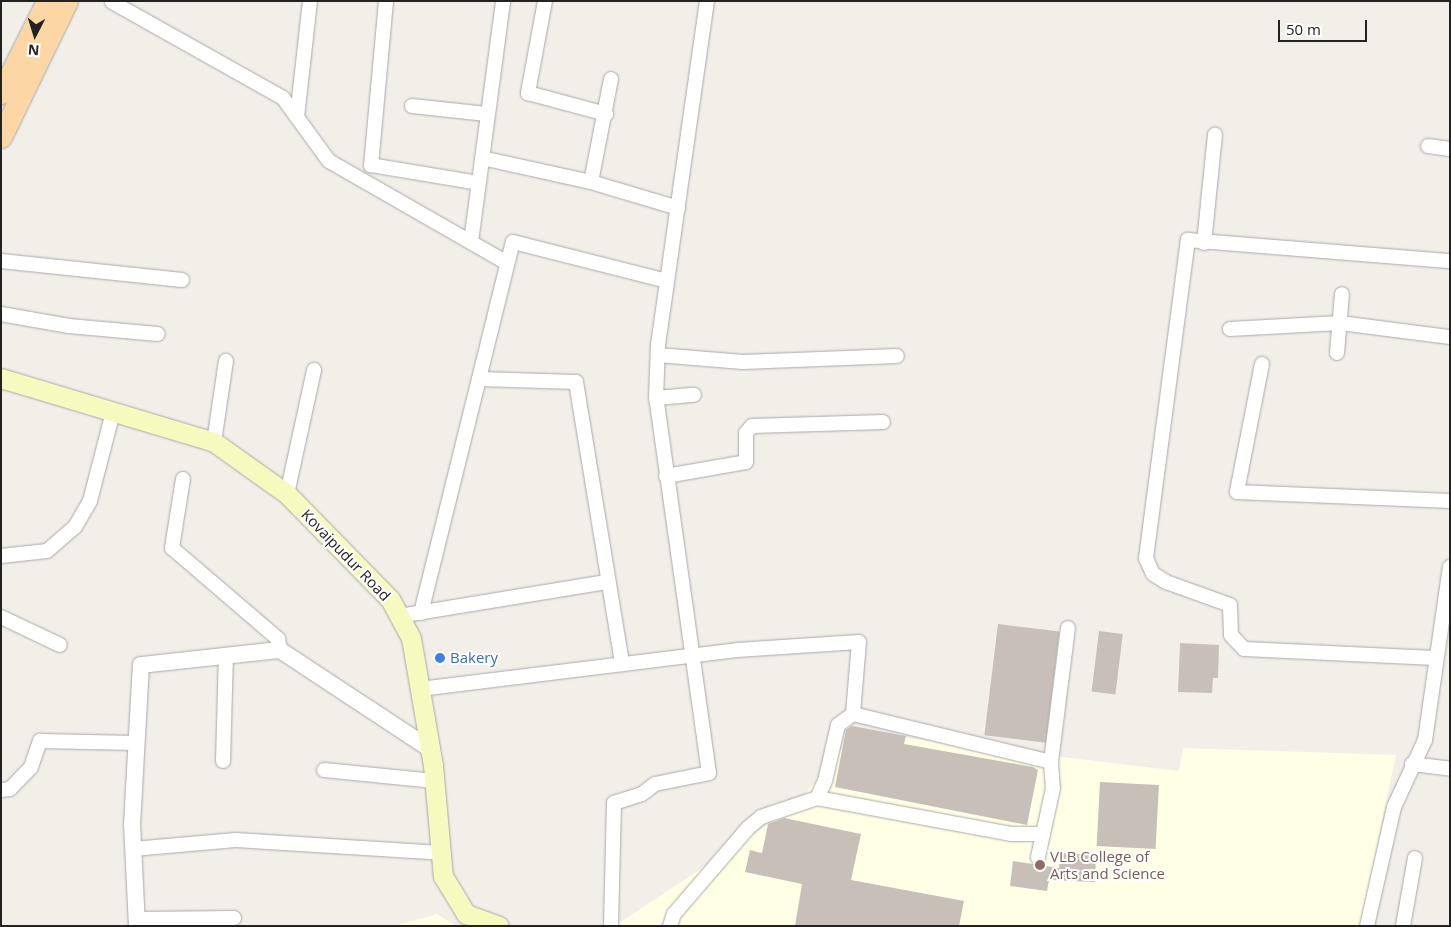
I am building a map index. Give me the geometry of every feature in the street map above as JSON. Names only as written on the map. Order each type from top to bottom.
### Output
[{"type":"main road","points":[[1,93],[47,1]]},
{"type":"main road","points":[[1,137],[67,1]]},
{"type":"main road","name":"Kovaipudur Road","points":[[1,378],[214,442],[287,494],[390,599],[411,638],[430,749],[443,876],[466,914],[499,926]]},
{"type":"street","points":[[297,117],[310,1]]},
{"type":"street","points":[[386,1],[371,165],[479,183]]},
{"type":"street","points":[[471,242],[503,1]]},
{"type":"street","points":[[545,1],[528,93],[606,114]]},
{"type":"street","points":[[611,926],[614,803],[642,794],[655,784],[709,773],[656,398],[658,355],[667,281],[707,1]]},
{"type":"street","points":[[112,2],[283,98],[329,161],[507,263]]},
{"type":"street","points":[[591,182],[612,79]]},
{"type":"street","points":[[412,106],[487,114]]},
{"type":"street","points":[[1204,243],[1215,135]]},
{"type":"street","points":[[1428,146],[1450,149]]},
{"type":"street","points":[[482,158],[591,182],[678,208]]},
{"type":"street","points":[[1435,658],[1244,649],[1231,635],[1230,605],[1153,574],[1146,558],[1188,240],[1204,243],[1450,262]]},
{"type":"street","points":[[421,613],[512,242],[667,281]]},
{"type":"street","points":[[1,261],[182,280]]},
{"type":"street","points":[[1337,353],[1342,294]]},
{"type":"street","points":[[1,314],[69,326],[158,334]]},
{"type":"street","points":[[1230,329],[1340,323],[1450,338]]},
{"type":"street","points":[[658,355],[743,362],[897,356]]},
{"type":"street","points":[[214,442],[226,361]]},
{"type":"street","points":[[1262,364],[1237,492],[1450,501]]},
{"type":"street","points":[[287,494],[314,370]]},
{"type":"street","points":[[479,379],[576,382],[607,582],[622,664]]},
{"type":"street","points":[[656,398],[694,395]]},
{"type":"street","points":[[1,556],[47,551],[75,526],[90,501],[114,412]]},
{"type":"street","points":[[666,476],[746,462],[746,433],[752,426],[882,422]]},
{"type":"street","points":[[182,479],[172,548],[278,639],[280,650]]},
{"type":"street","points":[[1367,926],[1394,807],[1412,764],[1425,740],[1435,658],[1445,616],[1450,567]]},
{"type":"street","points":[[399,616],[607,582]]},
{"type":"street","points":[[1,617],[60,646]]},
{"type":"street","points":[[1038,857],[1053,788],[1051,762],[1068,628]]},
{"type":"street","points":[[420,690],[691,656],[859,642],[853,714],[838,725],[828,751],[825,781],[817,798]]},
{"type":"street","points":[[234,918],[137,922],[133,850],[136,743],[141,665],[280,650],[430,749]]},
{"type":"street","points":[[223,762],[226,656]]},
{"type":"street","points":[[853,714],[1051,762]]},
{"type":"street","points":[[1,790],[10,789],[30,767],[40,741],[136,743]]},
{"type":"street","points":[[1412,764],[1450,769]]},
{"type":"street","points":[[324,770],[434,781]]},
{"type":"street","points":[[670,926],[674,914],[748,828],[769,814],[817,798],[1011,834],[1044,834]]},
{"type":"street","points":[[133,850],[236,840],[441,854]]},
{"type":"street","points":[[1403,926],[1415,858]]},
{"type":"shaded area","name":"VLB College of Arts and Science","points":[[864,733],[1179,771],[1183,748],[1396,755],[1360,926],[615,926],[798,804],[837,753]]},
{"type":"shaded area","points":[[437,914],[456,926],[398,926],[398,925]]},
{"type":"building","points":[[998,624],[1060,632],[1046,743],[984,735]]},
{"type":"building","points":[[1099,631],[1123,634],[1115,694],[1092,692]]},
{"type":"building","points":[[1180,643],[1219,645],[1218,678],[1213,678],[1212,693],[1178,692]]},
{"type":"building","points":[[852,726],[906,736],[904,744],[1033,767],[1038,770],[1027,825],[835,787],[846,730]]},
{"type":"building","points":[[1100,782],[1159,785],[1156,849],[1097,846]]},
{"type":"building","points":[[784,818],[861,834],[851,880],[964,901],[959,926],[795,926],[802,884],[745,872],[750,850],[762,853],[768,824]]},
{"type":"building","points":[[1060,853],[1096,855],[1095,882],[1049,880],[1047,891],[1010,886],[1013,861],[1059,868]]},
{"type":"place","name":"Bakery","points":[[440,658]]},
{"type":"place","name":"VLB College of Arts and Science","points":[[1040,865]]}]
